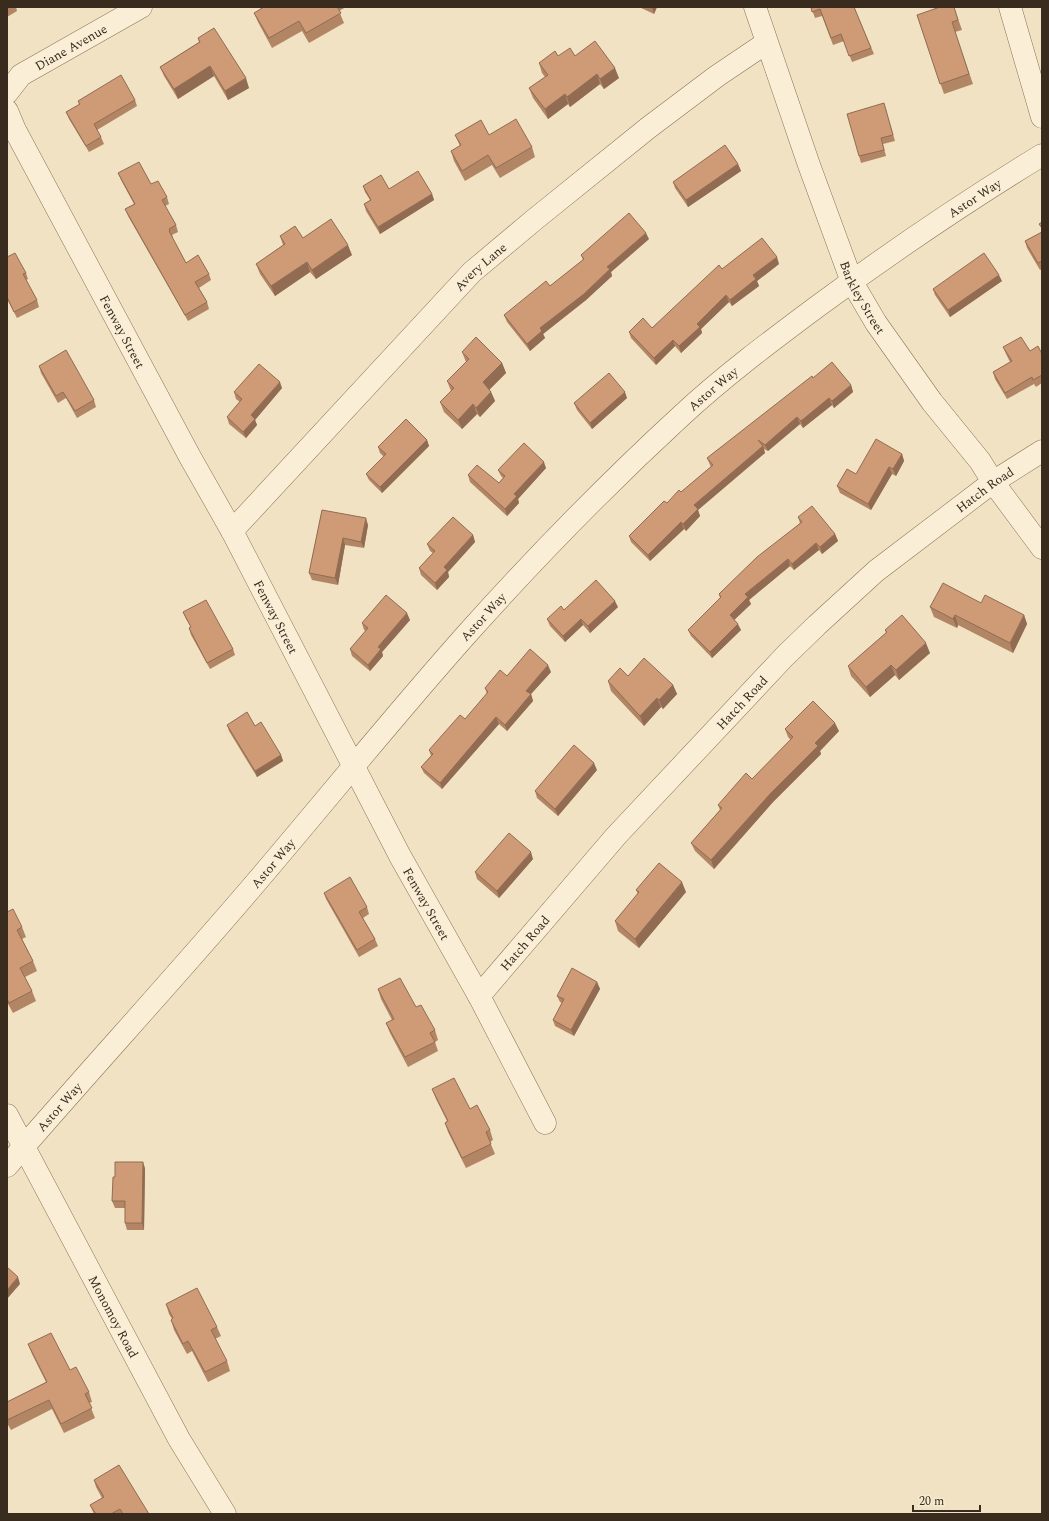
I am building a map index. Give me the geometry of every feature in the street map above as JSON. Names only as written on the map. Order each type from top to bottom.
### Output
[{"type":"street","name":"Diane Avenue","points":[[8,100],[14,81],[20,75],[141,7]]},
{"type":"street","name":"Barkley Street","points":[[755,7],[766,43],[852,282],[876,323],[923,390],[980,461],[993,482],[1042,548]]},
{"type":"street","points":[[1010,7],[1042,117]]},
{"type":"street","name":"Avery Lane","points":[[232,531],[472,272],[648,128],[717,76],[766,43]]},
{"type":"street","name":"Fenway Street","points":[[8,100],[18,137],[190,457],[232,531],[400,856],[479,996],[545,1123]]},
{"type":"street","name":"Astor Way","points":[[7,1166],[251,889],[466,635],[549,546],[614,480],[683,414],[761,349],[852,282],[987,188],[1042,155]]},
{"type":"street","name":"Hatch Road","points":[[479,996],[616,836],[785,656],[876,571],[993,482],[1042,451]]},
{"type":"street","name":"Monomoy Road","points":[[7,1115],[23,1148],[179,1439],[225,1514]]},
{"type":"building","points":[[264,7],[337,7],[341,13],[306,33],[299,21],[269,38],[254,13]]},
{"type":"building","points":[[811,7],[854,7],[871,48],[849,56],[841,34],[831,38],[820,9],[812,12]]},
{"type":"building","points":[[940,7],[954,7],[958,20],[952,22],[969,74],[940,84],[917,15]]},
{"type":"building","points":[[214,28],[246,78],[225,91],[210,66],[174,89],[160,67],[200,42],[198,38]]},
{"type":"building","points":[[595,41],[615,68],[600,79],[597,74],[567,97],[565,94],[545,109],[529,88],[548,75],[539,63],[555,51],[558,56],[570,48],[575,56]]},
{"type":"building","points":[[121,75],[135,100],[94,124],[101,137],[86,146],[66,112],[80,104],[78,101]]},
{"type":"building","points":[[884,103],[893,135],[881,138],[884,150],[859,156],[847,114]]},
{"type":"building","points":[[516,119],[532,147],[496,168],[488,155],[462,171],[451,151],[461,145],[455,135],[481,120],[489,135]]},
{"type":"building","points":[[725,145],[738,164],[686,200],[673,182]]},
{"type":"building","points":[[139,162],[151,184],[158,181],[167,197],[162,200],[176,225],[169,229],[169,231],[186,263],[198,255],[209,274],[195,282],[207,302],[185,315],[125,209],[135,204],[118,173]]},
{"type":"building","points":[[418,171],[432,194],[378,227],[364,204],[371,200],[363,186],[381,175],[389,189]]},
{"type":"building","points":[[629,213],[646,233],[607,267],[610,269],[584,294],[540,328],[542,331],[527,344],[504,315],[546,281],[550,286],[584,259],[581,255]]},
{"type":"building","points":[[331,219],[348,245],[312,270],[307,262],[271,286],[256,264],[285,244],[280,236],[295,226],[303,238]]},
{"type":"building","points":[[1042,232],[1042,261],[1038,263],[1025,241]]},
{"type":"building","points":[[762,238],[777,257],[753,275],[756,279],[730,300],[726,295],[697,324],[700,327],[679,346],[673,340],[654,358],[629,332],[643,318],[652,328],[719,265],[722,269]]},
{"type":"building","points":[[15,253],[26,273],[23,274],[37,300],[14,312],[7,297],[7,257]]},
{"type":"building","points":[[984,253],[999,275],[948,310],[933,289]]},
{"type":"building","points":[[476,337],[502,363],[483,382],[491,392],[476,408],[473,404],[458,420],[440,402],[454,388],[447,381],[469,359],[462,352]]},
{"type":"building","points":[[1021,337],[1030,351],[1038,346],[1042,354],[1042,375],[1033,380],[1032,377],[1005,393],[993,372],[1012,361],[1003,347]]},
{"type":"building","points":[[66,350],[94,400],[75,411],[63,392],[56,396],[39,366]]},
{"type":"building","points":[[832,362],[851,385],[832,401],[829,398],[801,421],[797,417],[765,445],[758,440],[763,446],[694,505],[698,509],[683,524],[681,522],[648,555],[629,536],[664,501],[667,503],[679,490],[681,492],[713,465],[707,458]]},
{"type":"building","points":[[259,364],[280,382],[251,415],[255,419],[243,432],[227,417],[242,399],[234,392]]},
{"type":"building","points":[[609,373],[625,392],[590,423],[574,403]]},
{"type":"building","points":[[406,419],[427,440],[380,487],[366,474],[386,454],[378,447]]},
{"type":"building","points":[[876,439],[902,454],[893,469],[889,467],[868,504],[837,486],[847,469],[856,474]]},
{"type":"building","points":[[524,443],[544,462],[514,494],[517,496],[505,509],[468,475],[477,465],[499,483],[505,476],[498,470]]},
{"type":"building","points":[[812,506],[835,534],[820,547],[816,543],[792,564],[788,559],[745,594],[748,597],[730,615],[738,624],[710,652],[688,630],[721,597],[719,594],[757,557],[802,522],[798,517]]},
{"type":"building","points":[[322,510],[366,518],[361,542],[343,538],[335,578],[309,573]]},
{"type":"building","points":[[453,517],[473,535],[444,567],[447,570],[435,583],[419,568],[435,551],[427,544]]},
{"type":"building","points":[[596,580],[615,601],[588,626],[581,619],[563,636],[547,619],[561,606],[564,610]]},
{"type":"building","points":[[943,583],[981,603],[985,595],[1024,615],[1010,643],[955,615],[953,619],[930,607]]},
{"type":"building","points":[[386,595],[407,613],[378,647],[381,649],[368,665],[350,649],[368,628],[362,623]]},
{"type":"building","points":[[206,600],[233,649],[207,663],[189,628],[191,627],[183,612]]},
{"type":"building","points":[[902,615],[926,643],[896,670],[891,665],[866,687],[848,666],[887,632],[885,630]]},
{"type":"building","points":[[530,649],[548,665],[526,691],[531,694],[505,725],[496,717],[440,783],[421,767],[433,754],[429,750],[460,715],[465,719],[488,692],[485,688],[500,670],[507,676]]},
{"type":"building","points":[[644,658],[673,685],[659,700],[657,698],[640,716],[608,681],[620,668],[628,676]]},
{"type":"building","points":[[813,701],[835,723],[815,743],[818,746],[770,794],[711,860],[691,843],[722,808],[718,805],[746,773],[752,779],[793,737],[785,729]]},
{"type":"building","points":[[247,712],[255,726],[261,722],[281,755],[255,771],[227,725]]},
{"type":"building","points":[[574,745],[594,763],[555,809],[535,791]]},
{"type":"building","points":[[509,833],[531,852],[497,891],[475,872]]},
{"type":"building","points":[[659,863],[682,882],[635,939],[615,921],[639,892],[636,890]]},
{"type":"building","points":[[350,877],[367,907],[359,912],[375,939],[357,950],[324,893]]},
{"type":"building","points":[[13,909],[22,927],[17,930],[33,961],[20,968],[32,991],[9,1003],[7,999],[7,912]]},
{"type":"building","points":[[572,968],[597,982],[571,1030],[553,1020],[564,999],[557,996]]},
{"type":"building","points":[[400,978],[416,1007],[421,1005],[435,1030],[430,1033],[435,1042],[405,1057],[386,1023],[394,1019],[378,989]]},
{"type":"building","points":[[454,1078],[470,1109],[477,1105],[490,1130],[486,1132],[491,1144],[462,1158],[445,1123],[448,1121],[432,1089]]},
{"type":"building","points":[[115,1162],[143,1162],[142,1223],[125,1223],[125,1201],[112,1201]]},
{"type":"building","points":[[7,1267],[18,1277],[7,1290]]},
{"type":"building","points":[[197,1288],[217,1327],[211,1330],[227,1361],[205,1372],[188,1341],[183,1344],[171,1320],[173,1318],[166,1304]]},
{"type":"building","points":[[51,1333],[70,1370],[76,1367],[89,1392],[85,1394],[92,1408],[61,1424],[49,1400],[7,1420],[7,1402],[47,1382],[28,1344]]},
{"type":"building","points":[[119,1465],[149,1514],[123,1514],[120,1509],[111,1514],[96,1514],[90,1505],[104,1497],[94,1480]]}]
